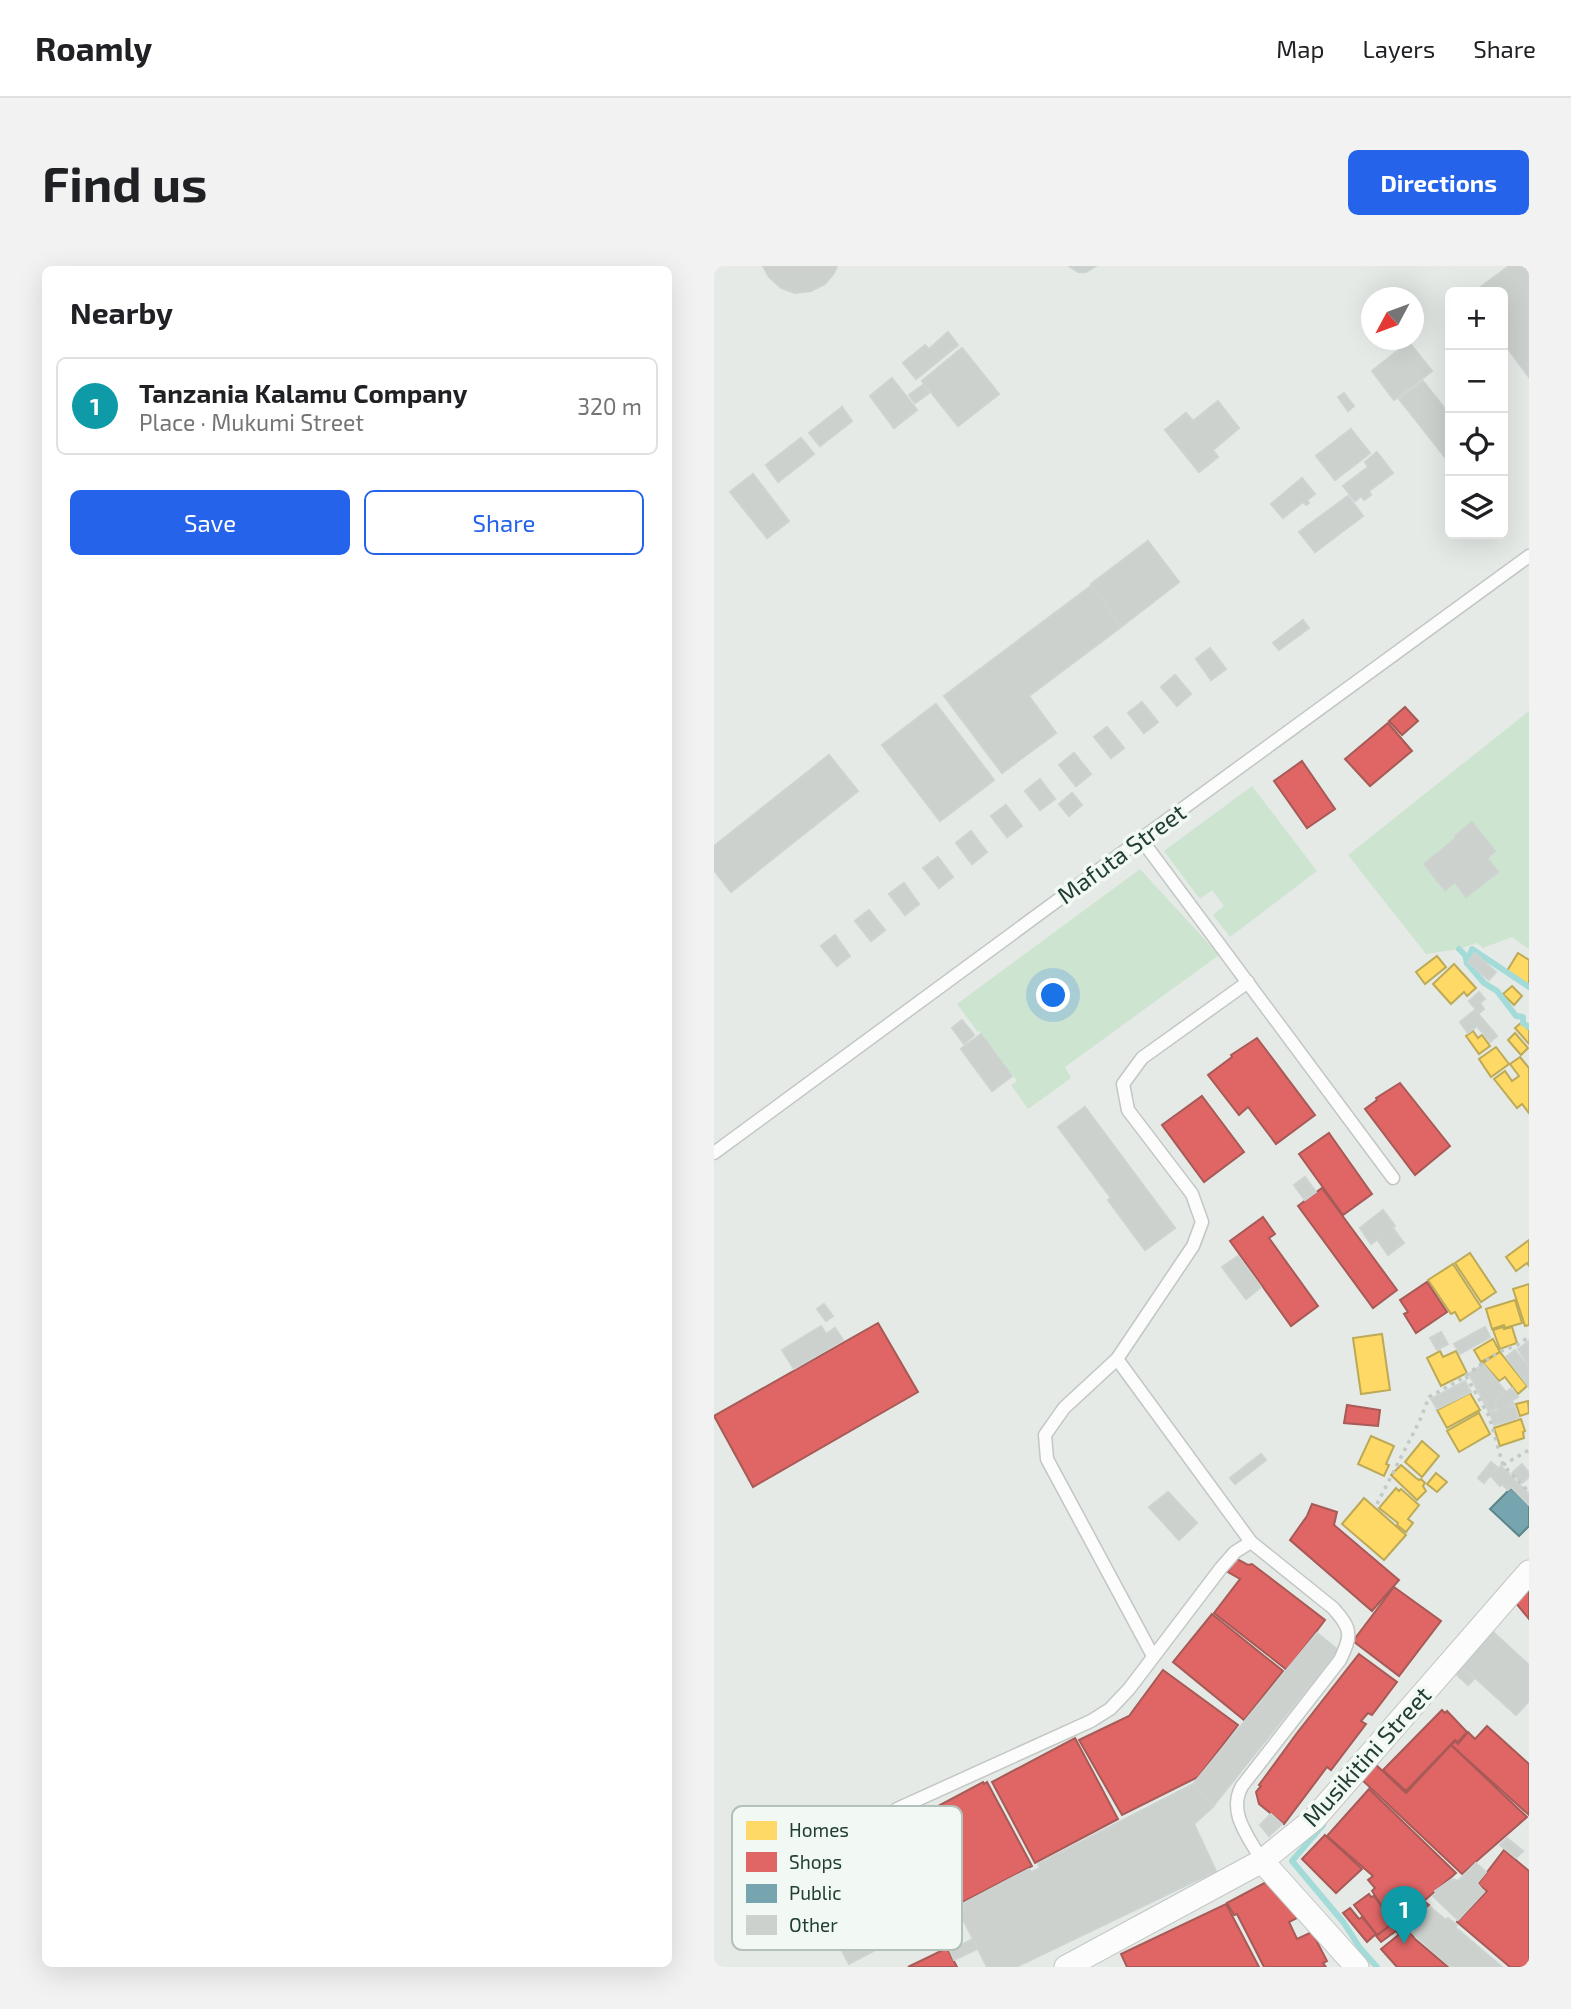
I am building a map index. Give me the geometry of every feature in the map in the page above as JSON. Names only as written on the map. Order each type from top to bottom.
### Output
[{"type":"street","name":"Musikitini Street","points":[[1066,1967],[1262,1861],[1314,1819],[1529,1572]]},
{"type":"street","points":[[1262,1861],[1357,1967]]},
{"type":"lane","name":"Mafuta Street","points":[[714,1153],[1529,556]]},
{"type":"lane","points":[[1141,839],[1393,1178]]},
{"type":"lane","points":[[1153,1656],[1047,1459],[1045,1435],[1064,1408],[1117,1359],[1193,1246],[1202,1222],[1192,1194],[1128,1110],[1123,1084],[1142,1058],[1248,982]]},
{"type":"lane","points":[[1117,1359],[1251,1542],[1334,1608],[1350,1631],[1348,1645],[1340,1660],[1237,1795],[1237,1815],[1262,1861]]},
{"type":"lane","points":[[904,1806],[1091,1721],[1110,1709],[1129,1689],[1221,1568],[1235,1552],[1251,1542]]},
{"type":"path","points":[[1377,1504],[1429,1397],[1466,1376],[1501,1351],[1529,1337]]},
{"type":"path","points":[[1466,1376],[1489,1416],[1503,1465],[1529,1492]]},
{"type":"path","points":[[1503,1465],[1529,1450]]},
{"type":"green space","points":[[1529,711],[1529,949],[1512,937],[1483,948],[1477,943],[1426,954],[1348,855]]},
{"type":"green space","points":[[1252,786],[1317,871],[1230,937],[1213,915],[1224,906],[1212,890],[1200,899],[1164,851]]},
{"type":"green space","points":[[1140,869],[1219,955],[1065,1067],[1071,1078],[1028,1109],[1011,1085],[1017,1081],[957,1004]]},
{"type":"building: Homes","points":[[1518,953],[1529,960],[1529,985],[1507,971]]},
{"type":"building: Homes","points":[[1437,956],[1446,967],[1425,984],[1416,972]]},
{"type":"building: Homes","points":[[1454,964],[1476,988],[1467,996],[1464,992],[1451,1004],[1433,984]]},
{"type":"building: Homes","points":[[1512,986],[1522,996],[1514,1005],[1503,994]]},
{"type":"building: Homes","points":[[1522,1022],[1529,1030],[1529,1044],[1515,1028]]},
{"type":"building: Homes","points":[[1473,1031],[1478,1038],[1482,1035],[1490,1046],[1479,1054],[1466,1036]]},
{"type":"building: Homes","points":[[1515,1033],[1528,1048],[1521,1055],[1508,1040]]},
{"type":"building: Homes","points":[[1496,1047],[1509,1064],[1491,1077],[1479,1059]]},
{"type":"building: Homes","points":[[1520,1057],[1529,1068],[1529,1113],[1522,1104],[1517,1108],[1494,1079],[1505,1071],[1512,1081],[1519,1076],[1510,1064]]},
{"type":"building: Homes","points":[[1529,1240],[1529,1266],[1527,1263],[1516,1271],[1506,1257]]},
{"type":"building: Homes","points":[[1470,1253],[1496,1292],[1481,1302],[1455,1263]]},
{"type":"building: Homes","points":[[1453,1264],[1481,1307],[1460,1321],[1455,1312],[1451,1314],[1428,1280]]},
{"type":"building: Homes","points":[[1529,1284],[1529,1325],[1525,1326],[1513,1289]]},
{"type":"building: Homes","points":[[1515,1300],[1522,1323],[1492,1329],[1486,1309]]},
{"type":"building: Homes","points":[[1512,1327],[1517,1343],[1500,1349],[1493,1330]]},
{"type":"building: Homes","points":[[1382,1334],[1390,1390],[1361,1394],[1353,1338]]},
{"type":"building: Homes","points":[[1493,1339],[1500,1352],[1481,1362],[1474,1350]]},
{"type":"building: Homes","points":[[1440,1351],[1443,1357],[1456,1351],[1467,1373],[1441,1386],[1427,1358]]},
{"type":"building: Homes","points":[[1500,1352],[1527,1386],[1518,1394],[1505,1377],[1499,1381],[1483,1363]]},
{"type":"building: Homes","points":[[1470,1393],[1480,1410],[1447,1428],[1437,1410]]},
{"type":"building: Homes","points":[[1528,1401],[1529,1413],[1520,1416],[1516,1404]]},
{"type":"building: Homes","points":[[1479,1413],[1490,1434],[1459,1452],[1447,1431]]},
{"type":"building: Homes","points":[[1521,1419],[1524,1438],[1500,1446],[1494,1428]]},
{"type":"building: Homes","points":[[1371,1436],[1394,1446],[1384,1476],[1358,1464]]},
{"type":"building: Homes","points":[[1422,1441],[1439,1456],[1422,1477],[1405,1462]]},
{"type":"building: Homes","points":[[1401,1465],[1425,1483],[1423,1486],[1426,1491],[1417,1500],[1391,1475]]},
{"type":"building: Homes","points":[[1436,1473],[1447,1482],[1437,1492],[1427,1484]]},
{"type":"building: Homes","points":[[1396,1488],[1399,1491],[1401,1489],[1419,1505],[1408,1519],[1413,1523],[1406,1532],[1379,1508]]},
{"type":"building: Homes","points":[[1364,1498],[1406,1535],[1384,1560],[1342,1524]]},
{"type":"building: Shops","points":[[1405,707],[1418,721],[1402,735],[1389,721]]},
{"type":"building: Shops","points":[[1388,723],[1412,751],[1370,786],[1345,759]]},
{"type":"building: Shops","points":[[1302,761],[1335,809],[1307,828],[1274,781]]},
{"type":"building: Shops","points":[[1257,1038],[1315,1115],[1276,1144],[1248,1107],[1239,1115],[1208,1075],[1232,1057],[1231,1055]]},
{"type":"building: Shops","points":[[1400,1083],[1450,1146],[1415,1175],[1365,1109],[1377,1100],[1376,1098]]},
{"type":"building: Shops","points":[[1202,1096],[1244,1152],[1204,1182],[1162,1125]]},
{"type":"building: Shops","points":[[1329,1133],[1372,1194],[1343,1215],[1299,1154]]},
{"type":"building: Shops","points":[[1322,1188],[1397,1290],[1373,1308],[1298,1206]]},
{"type":"building: Shops","points":[[1263,1217],[1275,1234],[1269,1238],[1318,1306],[1291,1326],[1230,1241]]},
{"type":"building: Shops","points":[[1427,1282],[1447,1312],[1416,1333],[1404,1314],[1408,1312],[1400,1300]]},
{"type":"building: Shops","points":[[878,1323],[918,1392],[753,1487],[714,1416]]},
{"type":"building: Shops","points":[[1347,1405],[1380,1410],[1378,1426],[1344,1423]]},
{"type":"building: Shops","points":[[1312,1504],[1337,1512],[1334,1525],[1399,1580],[1372,1611],[1290,1540]]},
{"type":"building: Shops","points":[[1235,1558],[1248,1565],[1252,1564],[1325,1620],[1287,1670],[1214,1613],[1240,1579],[1228,1572]]},
{"type":"building: Shops","points":[[1524,1586],[1529,1591],[1529,1619],[1511,1597]]},
{"type":"building: Shops","points":[[1394,1587],[1441,1621],[1399,1676],[1353,1641]]},
{"type":"building: Shops","points":[[1212,1614],[1283,1671],[1244,1720],[1173,1662]]},
{"type":"building: Shops","points":[[1359,1654],[1397,1682],[1372,1715],[1368,1713],[1361,1721],[1366,1724],[1331,1770],[1327,1767],[1284,1824],[1259,1804],[1256,1792],[1261,1786],[1259,1785]]},
{"type":"building: Shops","points":[[1163,1670],[1238,1725],[1198,1777],[1122,1815],[1079,1740],[1129,1716]]},
{"type":"building: Shops","points":[[1442,1710],[1445,1713],[1447,1711],[1467,1732],[1458,1742],[1455,1740],[1406,1791],[1383,1770]]},
{"type":"building: Shops","points":[[1487,1726],[1529,1764],[1529,1815],[1451,1745],[1455,1741],[1458,1744],[1468,1732],[1475,1739]]},
{"type":"building: Shops","points":[[1075,1738],[1118,1819],[1035,1863],[992,1782]]},
{"type":"building: Shops","points":[[1451,1745],[1527,1817],[1462,1874],[1360,1778],[1374,1763],[1406,1793]]},
{"type":"building: Shops","points":[[987,1782],[1032,1866],[962,1903],[962,1806],[938,1806]]},
{"type":"building: Shops","points":[[1369,1789],[1456,1873],[1424,1901],[1429,1905],[1400,1928],[1403,1931],[1398,1934],[1396,1931],[1381,1942],[1376,1936],[1393,1923],[1372,1891],[1375,1888],[1368,1880],[1373,1876],[1327,1836]]},
{"type":"building: Shops","points":[[1325,1835],[1362,1869],[1336,1893],[1302,1859]]},
{"type":"building: Shops","points":[[1504,1850],[1529,1871],[1529,1967],[1510,1967],[1457,1922],[1487,1891],[1478,1884]]},
{"type":"building: Shops","points":[[1270,1880],[1301,1916],[1289,1922],[1297,1939],[1312,1932],[1327,1961],[1323,1963],[1326,1967],[1264,1967],[1237,1914],[1234,1915],[1227,1903]]},
{"type":"building: Shops","points":[[1369,1894],[1374,1896],[1393,1923],[1377,1935],[1354,1905]]},
{"type":"building: Shops","points":[[1226,1904],[1259,1967],[1127,1967],[1121,1954]]},
{"type":"building: Shops","points":[[1350,1908],[1359,1919],[1362,1917],[1376,1934],[1367,1942],[1343,1913]]},
{"type":"building: Shops","points":[[1407,1928],[1415,1939],[1448,1967],[1397,1967],[1381,1949]]},
{"type":"building: Shops","points":[[948,1950],[957,1967],[908,1967]]},
{"type":"building: Public","points":[[1511,1488],[1529,1505],[1529,1526],[1519,1536],[1490,1509]]},
{"type":"building: Other","points":[[763,266],[837,266],[825,284],[811,291],[795,293],[781,288],[769,277]]},
{"type":"building: Other","points":[[1069,266],[1096,266],[1086,272],[1078,272]]},
{"type":"building: Other","points":[[1509,266],[1529,266],[1529,377],[1508,349],[1508,287],[1481,287]]},
{"type":"building: Other","points":[[948,332],[958,345],[916,379],[903,363],[925,345],[929,349]]},
{"type":"building: Other","points":[[962,348],[999,394],[958,426],[922,381]]},
{"type":"building: Other","points":[[1399,350],[1415,350],[1432,371],[1394,400],[1372,371]]},
{"type":"building: Other","points":[[892,378],[917,410],[894,428],[870,396]]},
{"type":"building: Other","points":[[1423,381],[1445,409],[1445,457],[1399,399]]},
{"type":"building: Other","points":[[923,385],[929,393],[915,403],[909,395]]},
{"type":"building: Other","points":[[1344,393],[1354,406],[1348,411],[1338,397]]},
{"type":"building: Other","points":[[1218,401],[1239,428],[1213,450],[1218,457],[1199,472],[1165,430],[1186,413],[1193,421]]},
{"type":"building: Other","points":[[842,407],[852,421],[820,446],[809,433]]},
{"type":"building: Other","points":[[1351,429],[1370,453],[1335,480],[1316,456]]},
{"type":"building: Other","points":[[801,438],[814,454],[778,482],[766,465]]},
{"type":"building: Other","points":[[1377,452],[1393,473],[1369,491],[1371,495],[1364,500],[1361,496],[1355,501],[1343,486],[1368,467],[1365,462]]},
{"type":"building: Other","points":[[753,474],[789,521],[767,538],[730,492]]},
{"type":"building: Other","points":[[1302,478],[1315,494],[1307,500],[1309,503],[1306,505],[1303,502],[1283,518],[1271,504]]},
{"type":"building: Other","points":[[1348,496],[1363,516],[1315,552],[1299,532]]},
{"type":"building: Other","points":[[1148,541],[1179,582],[1122,626],[1091,584]]},
{"type":"building: Other","points":[[1091,586],[1121,627],[1029,696],[1056,733],[1002,773],[944,696]]},
{"type":"building: Other","points":[[1303,620],[1309,628],[1279,650],[1273,643]]},
{"type":"building: Other","points":[[1210,648],[1226,669],[1211,680],[1196,659]]},
{"type":"building: Other","points":[[1175,675],[1191,694],[1177,706],[1161,687]]},
{"type":"building: Other","points":[[1142,702],[1158,722],[1144,733],[1128,713]]},
{"type":"building: Other","points":[[936,704],[994,780],[940,821],[882,745]]},
{"type":"building: Other","points":[[1107,727],[1124,748],[1111,758],[1094,737]]},
{"type":"building: Other","points":[[1074,753],[1091,774],[1076,786],[1059,765]]},
{"type":"building: Other","points":[[829,755],[858,791],[731,892],[714,870],[714,846]]},
{"type":"building: Other","points":[[1040,779],[1055,799],[1040,810],[1025,791]]},
{"type":"building: Other","points":[[1072,793],[1082,805],[1069,816],[1059,804]]},
{"type":"building: Other","points":[[1006,805],[1022,826],[1007,837],[991,816]]},
{"type":"building: Other","points":[[1472,822],[1495,851],[1487,858],[1498,872],[1466,897],[1455,882],[1445,890],[1424,864]]},
{"type":"building: Other","points":[[971,831],[987,852],[972,864],[956,843]]},
{"type":"building: Other","points":[[938,857],[953,877],[939,888],[923,868]]},
{"type":"building: Other","points":[[904,883],[919,904],[905,915],[889,894]]},
{"type":"building: Other","points":[[869,910],[885,930],[871,941],[855,921]]},
{"type":"building: Other","points":[[835,935],[850,956],[837,966],[821,946]]},
{"type":"building: Other","points":[[1475,953],[1496,972],[1489,980],[1468,962]]},
{"type":"building: Other","points":[[1479,992],[1485,999],[1480,1003],[1484,1009],[1479,1013],[1469,1001]]},
{"type":"building: Other","points":[[1475,1010],[1497,1036],[1490,1042],[1477,1026],[1468,1033],[1460,1022]]},
{"type":"building: Other","points":[[962,1020],[974,1035],[964,1044],[952,1028]]},
{"type":"building: Other","points":[[981,1034],[1012,1076],[992,1091],[961,1049]]},
{"type":"building: Other","points":[[1085,1107],[1175,1228],[1145,1250],[1108,1200],[1111,1198],[1058,1127]]},
{"type":"building: Other","points":[[1305,1177],[1316,1192],[1305,1200],[1294,1185]]},
{"type":"building: Other","points":[[1383,1210],[1395,1226],[1371,1244],[1360,1228]]},
{"type":"building: Other","points":[[1393,1228],[1404,1243],[1388,1255],[1377,1239]]},
{"type":"building: Other","points":[[1238,1256],[1261,1287],[1246,1299],[1222,1267]]},
{"type":"building: Other","points":[[824,1304],[833,1316],[826,1321],[817,1309]]},
{"type":"building: Other","points":[[821,1326],[826,1334],[835,1328],[843,1340],[794,1369],[782,1350]]},
{"type":"building: Other","points":[[1485,1327],[1490,1337],[1460,1354],[1454,1344]]},
{"type":"building: Other","points":[[1441,1332],[1448,1344],[1437,1350],[1430,1338]]},
{"type":"building: Other","points":[[1529,1341],[1529,1365],[1518,1349]]},
{"type":"building: Other","points":[[1515,1350],[1529,1368],[1529,1387],[1506,1357]]},
{"type":"building: Other","points":[[1483,1364],[1505,1391],[1494,1399],[1497,1408],[1489,1412],[1469,1374]]},
{"type":"building: Other","points":[[1465,1381],[1471,1392],[1437,1409],[1431,1399]]},
{"type":"building: Other","points":[[1512,1388],[1518,1397],[1512,1400],[1514,1404],[1498,1410],[1495,1400]]},
{"type":"building: Other","points":[[1514,1406],[1518,1418],[1494,1425],[1490,1413]]},
{"type":"building: Other","points":[[1261,1454],[1266,1460],[1235,1484],[1230,1478]]},
{"type":"building: Other","points":[[1491,1462],[1497,1467],[1484,1483],[1478,1478]]},
{"type":"building: Other","points":[[1522,1464],[1529,1477],[1522,1483],[1512,1473]]},
{"type":"building: Other","points":[[1501,1466],[1529,1494],[1529,1505],[1511,1487],[1508,1490],[1502,1484],[1500,1486],[1491,1476]]},
{"type":"building: Other","points":[[1168,1492],[1197,1523],[1179,1540],[1149,1507]]},
{"type":"building: Other","points":[[1492,1631],[1529,1665],[1529,1701],[1516,1715],[1461,1665]]},
{"type":"building: Other","points":[[1317,1633],[1338,1650],[1214,1805],[1194,1783]]},
{"type":"building: Other","points":[[1461,1667],[1474,1679],[1468,1685],[1455,1673]]},
{"type":"building: Other","points":[[1193,1784],[1214,1806],[1194,1824],[1216,1871],[1016,1967],[987,1967],[962,1917],[962,1910],[965,1908],[962,1904],[1029,1869],[1031,1872],[1040,1868],[1038,1864]]},
{"type":"building: Other","points":[[1271,1814],[1282,1824],[1269,1836],[1260,1825]]},
{"type":"building: Other","points":[[1507,1838],[1523,1851],[1516,1858],[1500,1845]]},
{"type":"building: Other","points":[[1476,1863],[1486,1872],[1477,1883],[1484,1892],[1458,1920],[1433,1896],[1435,1891],[1452,1879],[1458,1881]]},
{"type":"building: Other","points":[[1430,1907],[1457,1925],[1455,1927],[1502,1967],[1451,1967],[1410,1931]]},
{"type":"building: Other","points":[[973,1939],[977,1949],[954,1960],[950,1951],[962,1950],[962,1945]]},
{"type":"building: Other","points":[[842,1950],[876,1950],[849,1964]]},
{"type":"waterway","points":[[1459,949],[1465,955],[1467,963],[1472,949],[1529,987]]},
{"type":"waterway","points":[[1467,963],[1484,983],[1497,991],[1516,1016],[1523,1017],[1523,1023],[1529,1027]]},
{"type":"waterway","points":[[1323,1825],[1292,1861],[1377,1967]]},
{"type":"place","name":"Tanzania Kalamu Company","points":[[1404,1944]]}]
